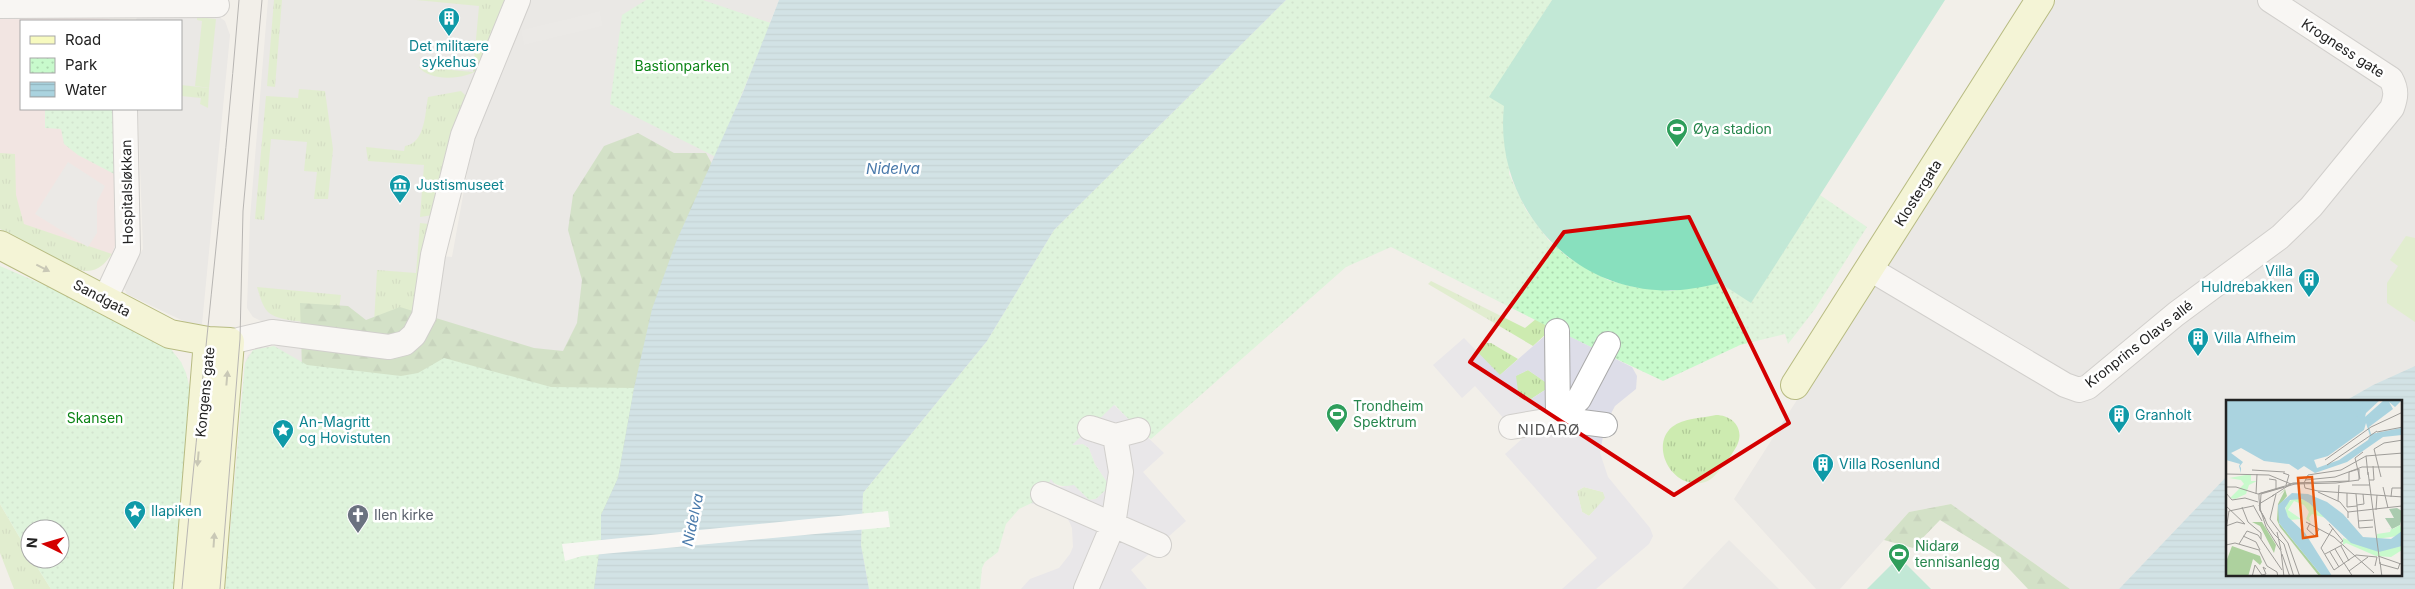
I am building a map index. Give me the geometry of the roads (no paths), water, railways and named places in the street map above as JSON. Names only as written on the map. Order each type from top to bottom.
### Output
[{"type":"main road","name":"Klostergata","points":[[1795,385],[2040,0]]},
{"type":"main road","name":"Sandgata","points":[[0,245],[110,288],[170,334],[219,341]]},
{"type":"main road","name":"Kongens gate","points":[[188,589],[219,341]]},
{"type":"main road","name":"Kongens gate","points":[[210,589],[219,341]]},
{"type":"street","points":[[219,341],[272,332],[389,347],[405,343],[414,335],[424,316],[433,255],[463,135],[518,0]]},
{"type":"street","name":"Krogness gate","points":[[2270,0],[2391,79],[2395,86],[2396,97],[2392,108]]},
{"type":"street","points":[[0,6],[123,9],[217,5]]},
{"type":"street","name":"Kronprins Olavs allé","points":[[1870,269],[2065,385],[2078,390],[2088,387],[2176,314],[2280,237],[2311,207],[2392,108]]},
{"type":"street","name":"Hospitalsløkkan","points":[[110,288],[128,250],[125,110]]},
{"type":"street","points":[[1557,331],[1558,419]]},
{"type":"street","points":[[1558,419],[1579,399],[1608,344]]},
{"type":"street","points":[[1511,427],[1558,419],[1605,425]]},
{"type":"street","points":[[1090,428],[1115,436],[1138,430]]},
{"type":"street","points":[[1086,589],[1112,525],[1121,472],[1115,436]]},
{"type":"street","points":[[1043,494],[1159,545]]},
{"type":"water","name":"Nidelva","points":[[779,0],[1286,0],[1054,230],[987,341],[863,493],[861,545],[869,589],[594,589],[601,539],[601,515],[618,478],[634,388],[652,309],[676,242],[743,92]]},
{"type":"water","points":[[2415,366],[2415,589],[2119,589],[2226,477],[2226,576],[2402,576],[2402,400],[2347,400],[2373,385]]},
{"type":"tram line","points":[[182,589],[239,0]]},
{"type":"tram line","points":[[220,589],[240,339],[243,211],[262,0]]},
{"type":"place","name":"Det militære sykehus","points":[[449,37]]},
{"type":"place","name":"Øya stadion","points":[[1677,148]]},
{"type":"place","name":"Justismuseet","points":[[400,204]]},
{"type":"place","name":"Villa Huldrebakken","points":[[2309,298]]},
{"type":"place","name":"Villa Alfheim","points":[[2198,357]]},
{"type":"place","name":"Trondheim Spektrum","points":[[1337,433]]},
{"type":"place","name":"Granholt","points":[[2119,434]]},
{"type":"place","name":"An-Magritt og Hovistuten","points":[[283,449]]},
{"type":"place","name":"Villa Rosenlund","points":[[1823,483]]},
{"type":"place","name":"Ilapiken","points":[[135,530]]},
{"type":"place","name":"Ilen kirke","points":[[358,534]]},
{"type":"place","name":"Nidarø tennisanlegg","points":[[1899,573]]},
{"type":"district","name":"NIDARØ","points":[[1549,430]]},
{"type":"park label","name":"Bastionparken","points":[[682,66]]},
{"type":"park label","name":"Skansen","points":[[95,418]]}]
